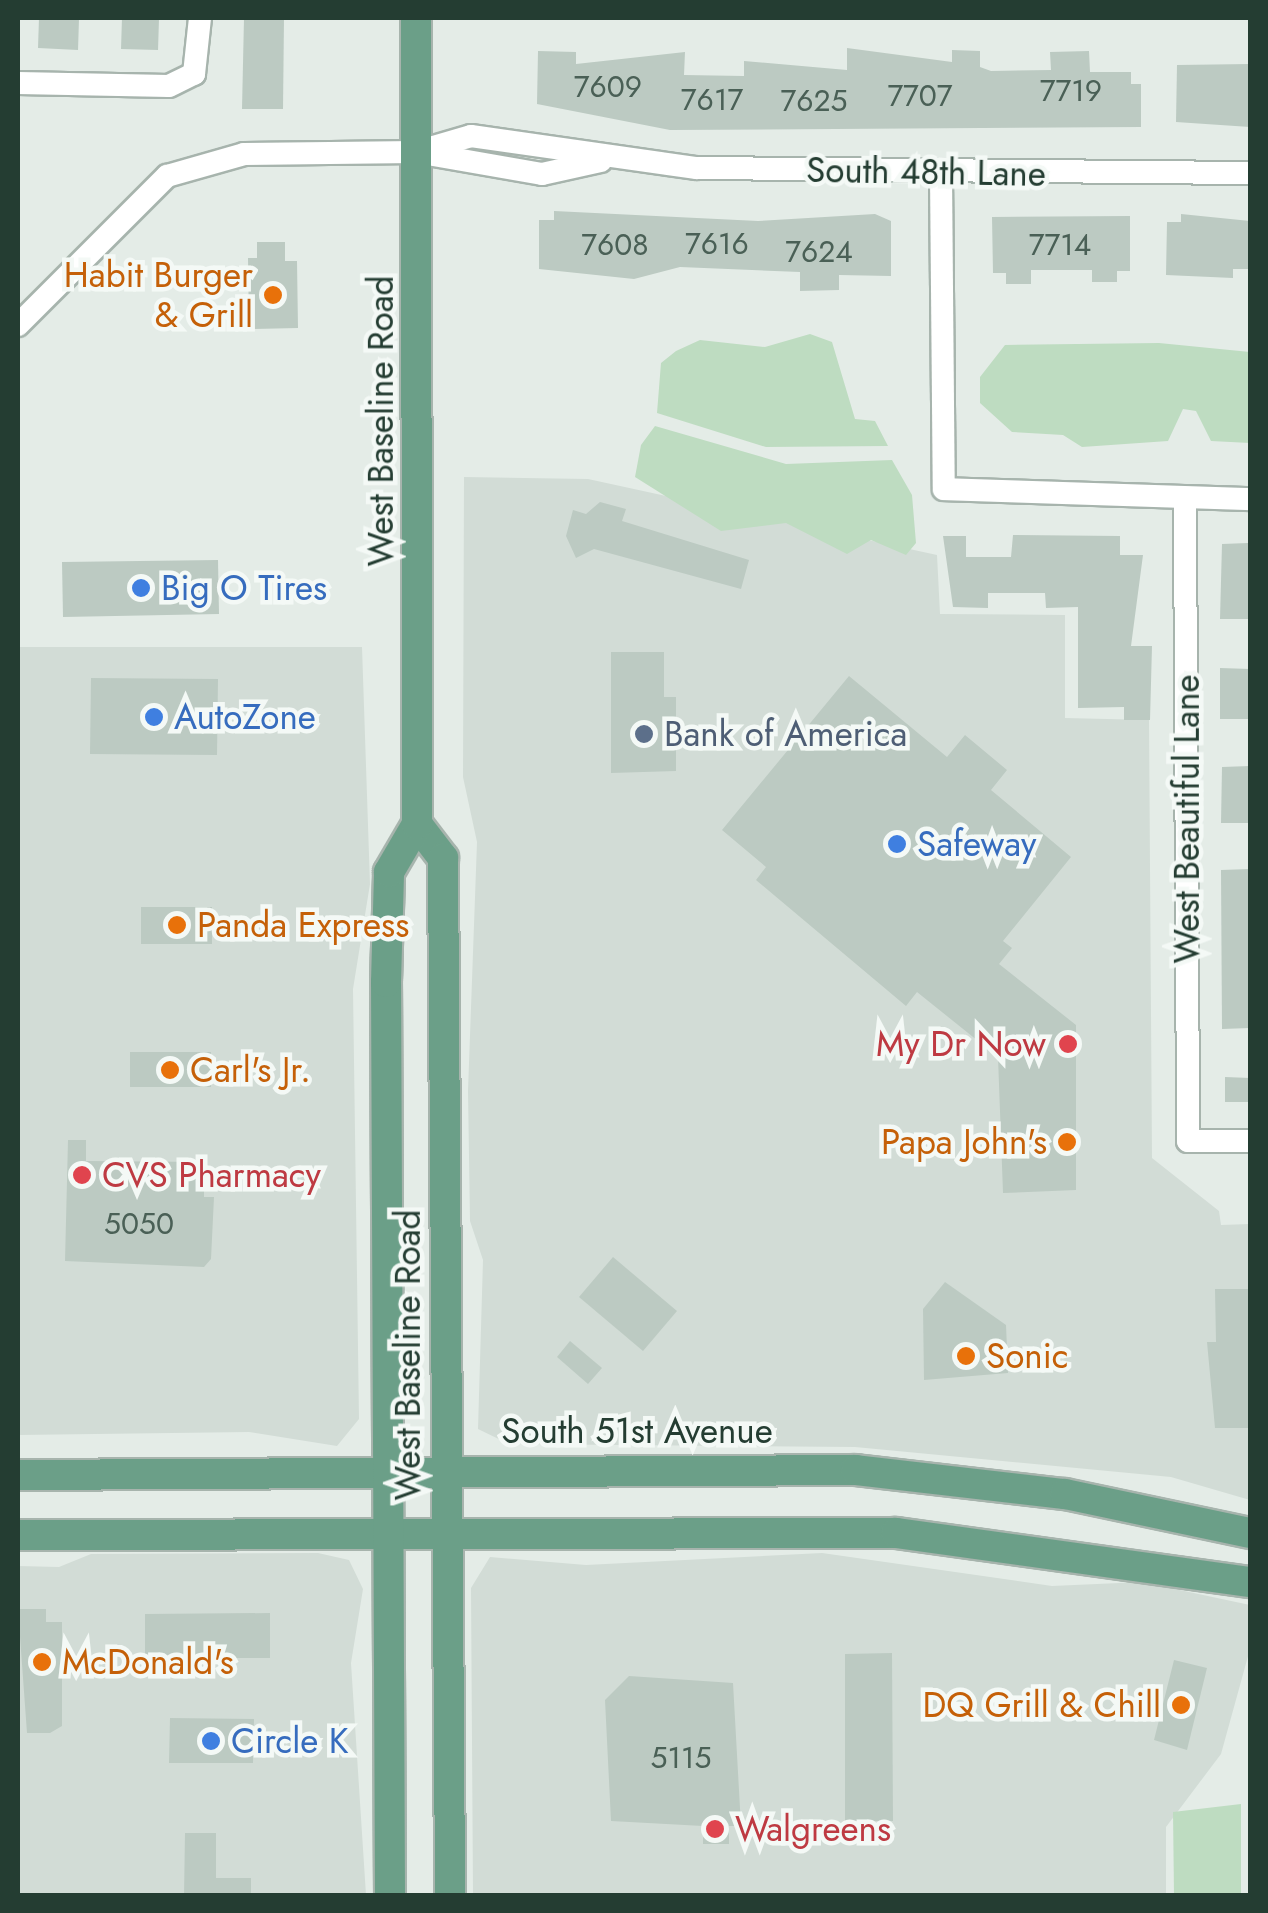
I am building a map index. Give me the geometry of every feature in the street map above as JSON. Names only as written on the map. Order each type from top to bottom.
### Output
[{"type":"main road","name":"West Baseline Road","points":[[390,1896],[383,1470],[389,872],[417,824],[416,18]]},
{"type":"main road","name":"West Baseline Road","points":[[417,824],[443,858],[450,1896]]},
{"type":"main road","name":"South 51st Avenue","points":[[18,1474],[856,1470],[1065,1494],[1250,1533]]},
{"type":"main road","points":[[18,1535],[896,1533],[1250,1582]]},
{"type":"street","points":[[18,83],[168,86],[194,74],[200,18]]},
{"type":"street","name":"South 48th Lane","points":[[416,152],[482,136],[544,140],[601,161]]},
{"type":"street","points":[[18,325],[142,197],[180,171],[244,154],[416,152]]},
{"type":"street","name":"South 48th Lane","points":[[416,152],[542,174],[601,161],[941,174],[1250,173]]},
{"type":"street","points":[[941,174],[944,489],[1250,499]]},
{"type":"street","name":"West Beautiful Lane","points":[[1186,498],[1188,1140],[1250,1140]]},
{"type":"shaded area","points":[[464,477],[588,479],[937,555],[940,614],[1065,615],[1065,718],[1149,720],[1152,1158],[1219,1211],[1221,1225],[1250,1224],[1250,1500],[1171,1477],[855,1447],[509,1444],[478,1429],[483,1260],[470,1221],[468,1091],[477,842],[463,777]]},
{"type":"shaded area","points":[[18,647],[362,647],[370,884],[353,989],[359,1419],[337,1446],[249,1432],[18,1435]]},
{"type":"shaded area","points":[[318,1553],[349,1560],[363,1589],[351,1663],[366,1895],[18,1896],[18,1566],[59,1567],[91,1554]]},
{"type":"shaded area","points":[[822,1553],[1052,1586],[1142,1582],[1250,1605],[1250,1649],[1221,1754],[1166,1827],[1166,1895],[473,1895],[471,1588],[490,1557],[586,1565]]},
{"type":"green space","points":[[810,334],[832,342],[855,419],[875,421],[888,446],[766,447],[657,413],[661,363],[676,351],[700,340],[765,347]]},
{"type":"green space","points":[[1159,343],[1250,352],[1250,443],[1211,441],[1196,411],[1183,409],[1168,441],[1082,447],[1063,435],[1012,432],[980,403],[980,377],[1005,345]]},
{"type":"green space","points":[[655,426],[786,464],[892,460],[912,495],[916,543],[906,555],[871,540],[847,554],[786,523],[721,531],[635,477],[641,445]]},
{"type":"green space","points":[[1241,1804],[1241,1895],[1174,1895],[1173,1812]]},
{"type":"building","points":[[39,18],[79,18],[78,50],[38,48]]},
{"type":"building","points":[[122,18],[159,18],[158,50],[121,49]]},
{"type":"building","points":[[244,18],[284,18],[283,109],[242,109]]},
{"type":"building","points":[[847,48],[952,62],[952,50],[980,51],[980,67],[991,71],[1051,70],[1050,52],[1089,51],[1090,72],[1131,72],[1131,84],[1141,84],[1141,127],[670,130],[537,104],[538,51],[576,52],[576,64],[685,52],[684,75],[744,76],[744,61],[847,70]]},
{"type":"building","points":[[1250,64],[1250,127],[1176,122],[1177,65]]},
{"type":"building","points":[[554,211],[758,221],[875,214],[891,221],[891,276],[839,275],[839,290],[800,291],[800,272],[680,267],[634,279],[539,269],[539,220],[554,220]]},
{"type":"building","points":[[1181,214],[1250,221],[1250,269],[1233,269],[1233,278],[1166,275],[1167,222],[1181,222]]},
{"type":"building","points":[[1130,216],[1130,271],[1117,271],[1117,282],[1092,282],[1092,270],[1031,270],[1031,284],[1006,284],[1006,273],[993,273],[992,217]]},
{"type":"building","name":"Habit Burger & Grill","points":[[257,242],[285,242],[285,261],[297,261],[298,328],[249,329],[248,258],[257,258]]},
{"type":"building","points":[[600,502],[626,509],[622,521],[749,560],[741,589],[594,549],[576,558],[566,536],[573,510],[586,514]]},
{"type":"building","points":[[1013,535],[1120,536],[1120,555],[1143,555],[1131,646],[1152,646],[1150,720],[1124,720],[1124,707],[1078,708],[1078,607],[1046,608],[1045,593],[988,593],[988,608],[953,607],[943,536],[966,536],[966,557],[1011,557]]},
{"type":"building","points":[[1248,543],[1250,619],[1220,619],[1222,544]]},
{"type":"building","name":"Big O Tires","points":[[218,560],[219,614],[63,617],[62,562]]},
{"type":"building","name":"Bank of America","points":[[611,652],[664,652],[664,697],[676,697],[676,771],[611,773]]},
{"type":"building","points":[[1220,668],[1250,669],[1250,719],[1220,719]]},
{"type":"building","name":"Safeway","points":[[849,676],[947,757],[965,735],[1007,770],[991,790],[1071,857],[1003,941],[1012,948],[999,964],[1076,1025],[1076,1190],[1003,1193],[998,1057],[917,992],[906,1006],[756,880],[766,867],[722,830]]},
{"type":"building","name":"AutoZone","points":[[91,678],[218,679],[217,755],[90,754]]},
{"type":"building","points":[[1250,766],[1250,823],[1221,823],[1222,767]]},
{"type":"building","points":[[1250,869],[1250,1028],[1222,1029],[1221,870]]},
{"type":"building","name":"Panda Express","points":[[141,907],[212,907],[212,944],[141,944]]},
{"type":"building","name":"Carl's Jr.","points":[[130,1052],[211,1052],[211,1087],[130,1087]]},
{"type":"building","points":[[1225,1077],[1250,1078],[1250,1102],[1225,1102]]},
{"type":"building","name":"CVS Pharmacy","points":[[68,1140],[86,1140],[86,1161],[204,1162],[204,1197],[214,1197],[211,1259],[204,1267],[65,1261]]},
{"type":"building","points":[[613,1257],[677,1311],[643,1351],[579,1297]]},
{"type":"building","points":[[945,1282],[1006,1325],[1008,1373],[924,1380],[923,1309]]},
{"type":"building","points":[[1215,1289],[1250,1289],[1250,1428],[1215,1428],[1207,1342],[1216,1342]]},
{"type":"building","points":[[570,1341],[602,1368],[588,1384],[557,1357]]},
{"type":"building","name":"McDonald's","points":[[18,1609],[46,1609],[46,1622],[62,1622],[62,1726],[50,1733],[27,1733]]},
{"type":"building","name":"Circle K","points":[[270,1613],[270,1658],[145,1658],[145,1614]]},
{"type":"building","points":[[892,1653],[893,1821],[845,1821],[845,1654]]},
{"type":"building","name":"DQ Grill & Chill","points":[[1174,1660],[1207,1668],[1187,1750],[1154,1740]]},
{"type":"building","name":"Walgreens","points":[[629,1676],[733,1683],[741,1826],[729,1826],[729,1844],[703,1844],[703,1826],[611,1821],[605,1700]]},
{"type":"building","name":"Circle K","points":[[170,1718],[254,1719],[253,1763],[169,1763]]},
{"type":"building","points":[[185,1833],[216,1833],[216,1878],[251,1878],[251,1896],[184,1896]]},
{"type":"place","name":"Habit Burger & Grill","points":[[273,295]]},
{"type":"place","name":"Big O Tires","points":[[141,588]]},
{"type":"place","name":"AutoZone","points":[[154,717]]},
{"type":"place","name":"Bank of America","points":[[644,734]]},
{"type":"place","name":"Safeway","points":[[897,844]]},
{"type":"place","name":"Panda Express","points":[[177,925]]},
{"type":"place","name":"My Dr Now","points":[[1068,1044]]},
{"type":"place","name":"Carl's Jr.","points":[[170,1070]]},
{"type":"place","name":"Papa John's","points":[[1067,1142]]},
{"type":"place","name":"CVS Pharmacy","points":[[82,1175]]},
{"type":"place","name":"Sonic","points":[[966,1356]]},
{"type":"place","name":"McDonald's","points":[[42,1662]]},
{"type":"place","name":"DQ Grill & Chill","points":[[1181,1705]]},
{"type":"place","name":"Circle K","points":[[211,1741]]},
{"type":"place","name":"Walgreens","points":[[715,1829]]}]
